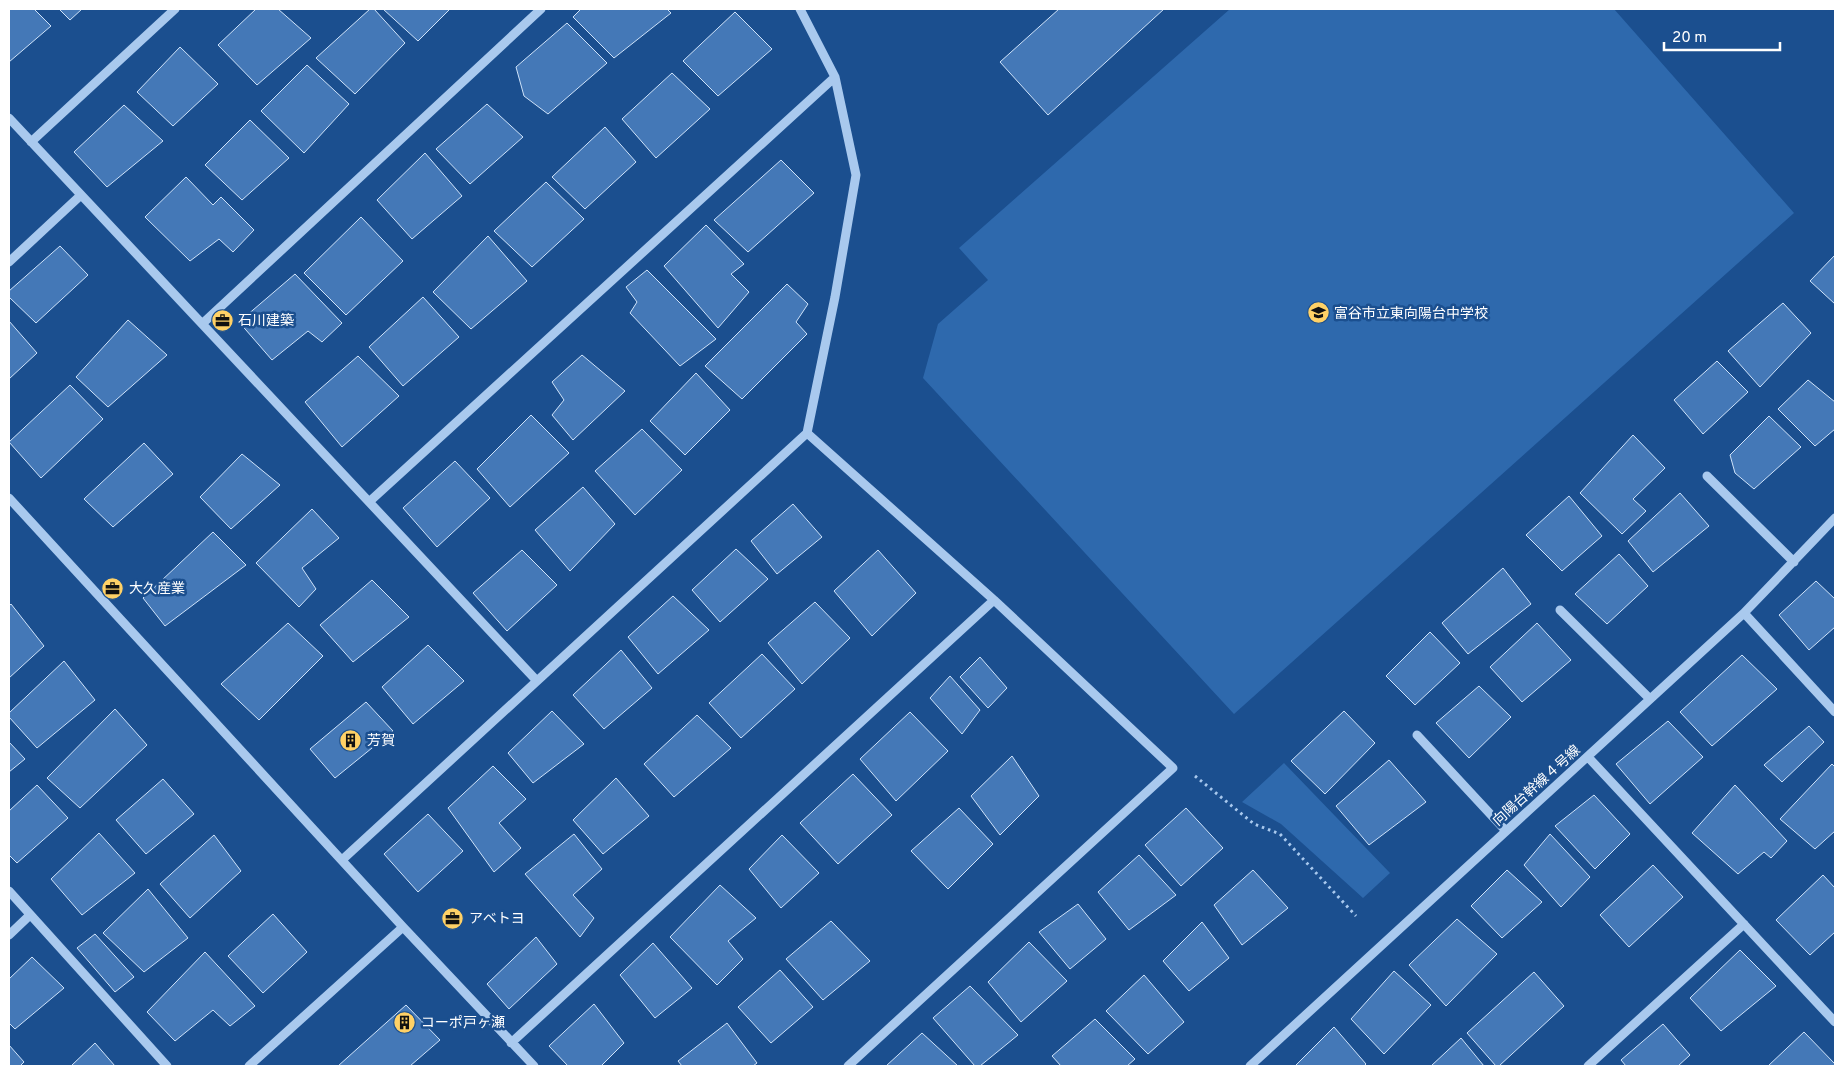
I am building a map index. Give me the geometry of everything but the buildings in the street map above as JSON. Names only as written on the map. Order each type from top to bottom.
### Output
[{"type":"street","points":[[31,142],[175,9]]},
{"type":"street","points":[[202,324],[541,9]]},
{"type":"street","points":[[342,860],[807,433],[835,297],[856,175],[835,77],[800,9]]},
{"type":"street","points":[[369,502],[835,77]]},
{"type":"street","points":[[9,118],[537,681]]},
{"type":"street","points":[[9,262],[81,195]]},
{"type":"street","points":[[807,433],[994,600],[1174,768],[848,1066]]},
{"type":"street","points":[[1707,476],[1794,562]]},
{"type":"street","points":[[9,498],[403,927],[534,1066]]},
{"type":"street","name":"向陽台幹線４号線","points":[[1250,1066],[1744,613],[1835,518]]},
{"type":"street","points":[[511,1042],[994,600]]},
{"type":"street","points":[[1560,610],[1650,699]]},
{"type":"street","points":[[1744,613],[1835,712]]},
{"type":"street","points":[[1417,735],[1506,831]]},
{"type":"street","points":[[1588,757],[1835,1022]]},
{"type":"street","points":[[9,891],[167,1066]]},
{"type":"street","points":[[9,935],[30,915]]},
{"type":"street","points":[[1588,1066],[1744,924]]},
{"type":"street","points":[[249,1066],[403,927]]},
{"type":"path","points":[[1174,768],[1197,776],[1254,824],[1280,834],[1356,916]]},
{"type":"shaded area","name":"富谷市立東向陽台中学校","points":[[1230,9],[1614,9],[1794,213],[1234,714],[923,378],[938,324],[988,280],[959,248]]},
{"type":"shaded area","points":[[1284,763],[1390,873],[1363,898],[1281,824],[1242,802]]},
{"type":"place","name":"富谷市立東向陽台中学校","points":[[1318,313]]},
{"type":"place","name":"石川建築","points":[[222,320]]},
{"type":"place","name":"大久産業","points":[[113,588]]},
{"type":"place","name":"芳賀","points":[[351,740]]},
{"type":"place","name":"アベトヨ","points":[[453,918]]},
{"type":"place","name":"コーポ戸ヶ瀬","points":[[405,1022]]}]
